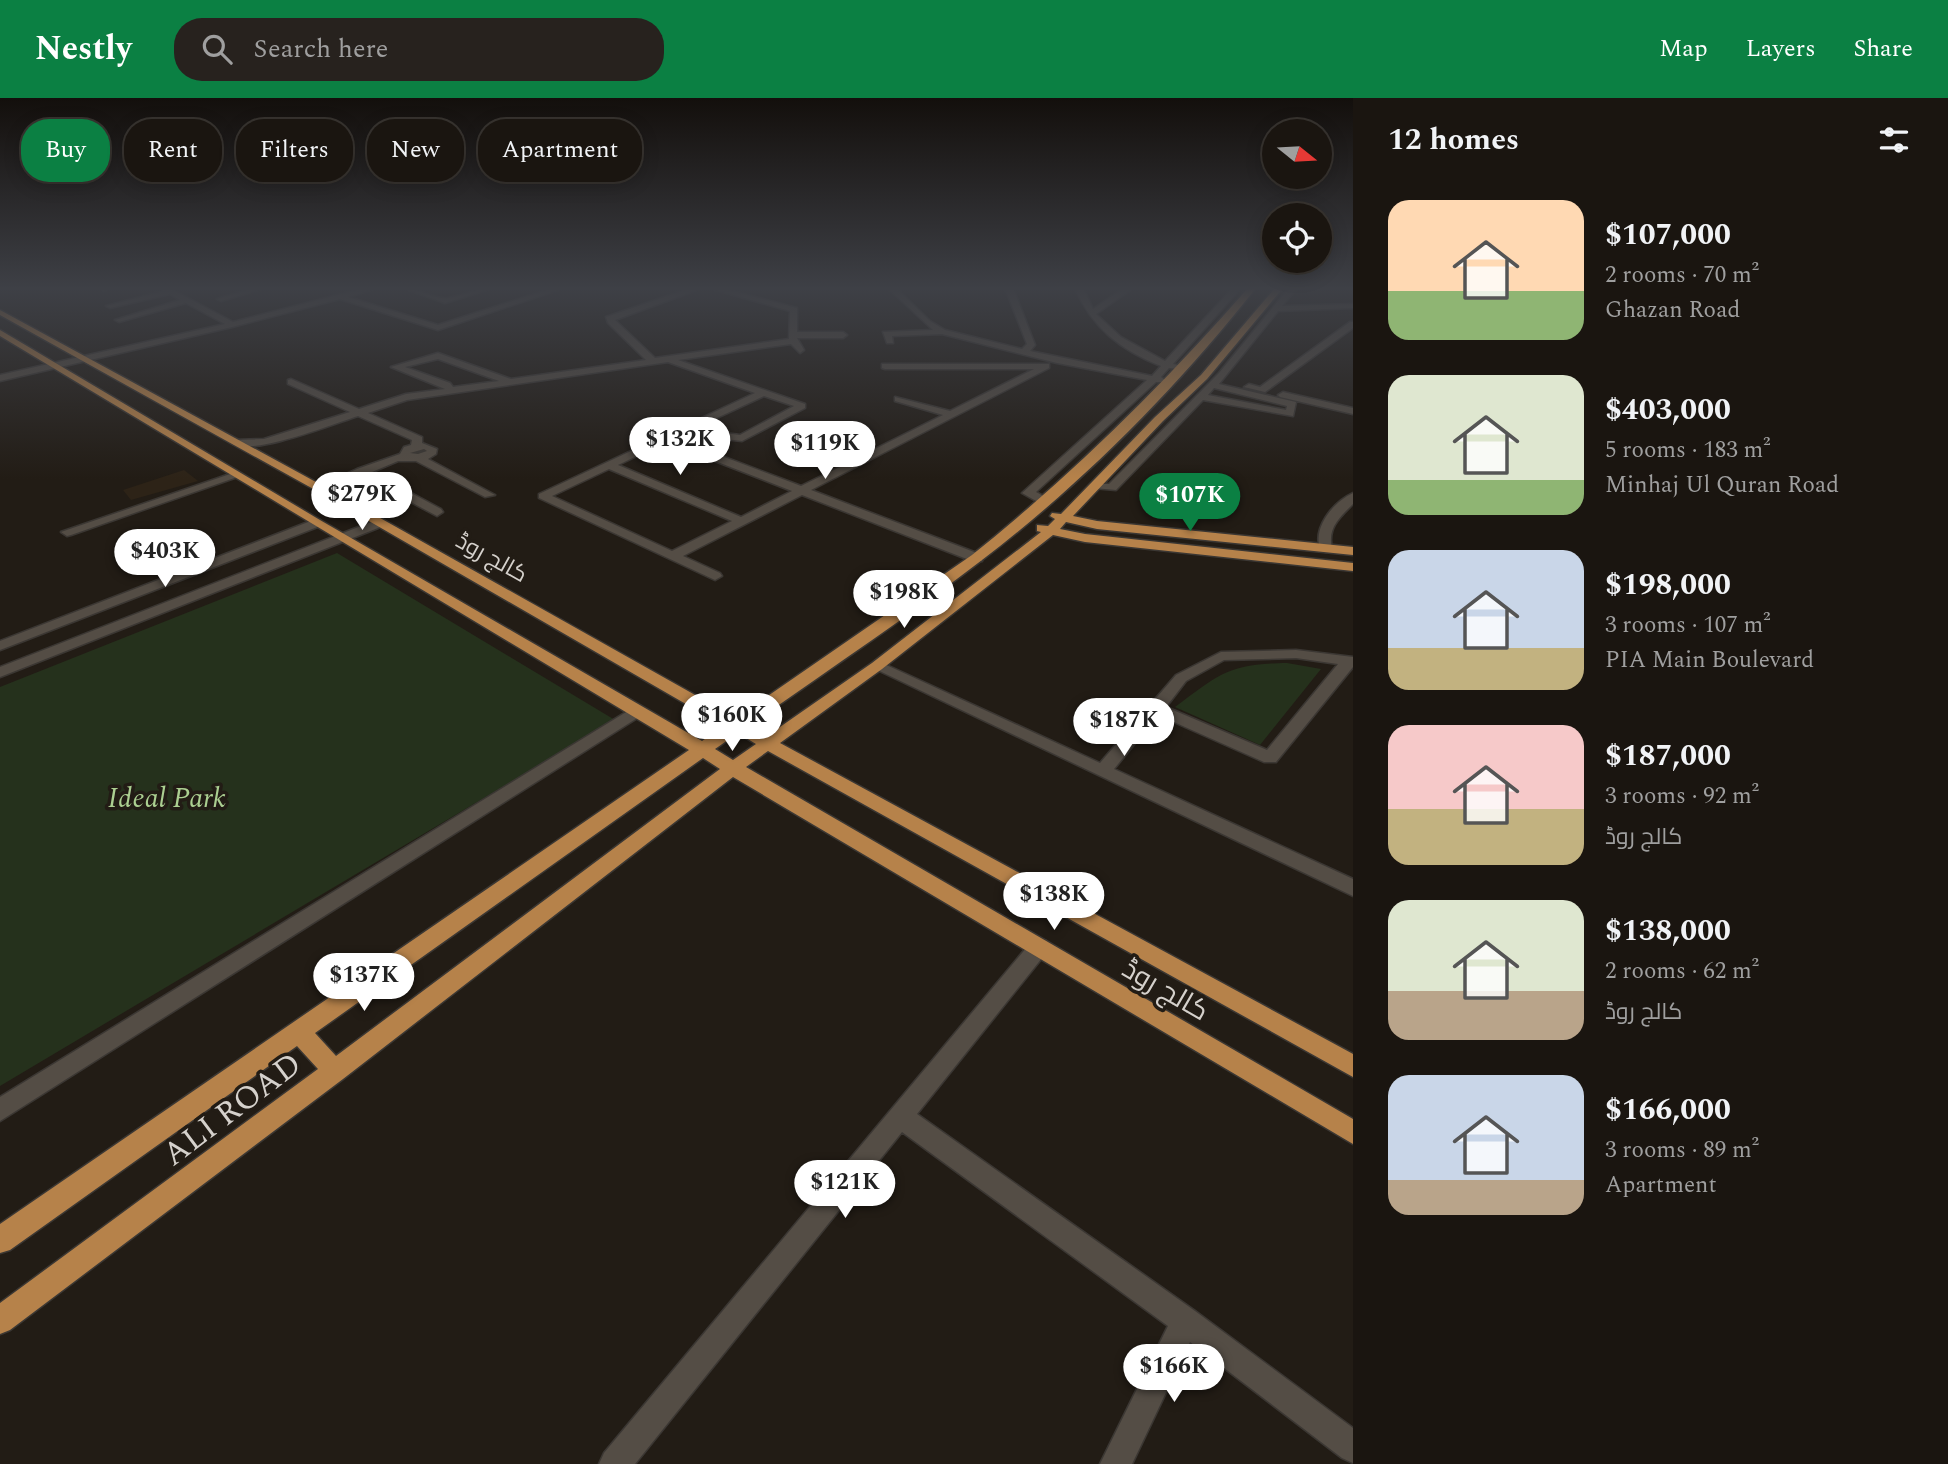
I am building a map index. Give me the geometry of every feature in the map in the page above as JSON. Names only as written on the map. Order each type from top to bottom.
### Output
[{"type":"main road","points":[[32,352],[316,523],[704,750]]},
{"type":"main road","name":"کالج روڈ","points":[[69,352],[321,489],[768,743],[1353,1066]]},
{"type":"main road","name":"ALI ROAD","points":[[0,1240],[977,558],[1040,506],[1167,382],[1193,352]]},
{"type":"main road","name":"ALI ROAD","points":[[0,1320],[335,1071],[733,768],[877,666],[1050,531],[1097,486],[1158,419],[1212,381],[1233,352]]},
{"type":"main road","points":[[1040,506],[1064,518],[1097,525],[1353,551]]},
{"type":"main road","points":[[1022,522],[1085,538],[1353,567]]},
{"type":"main road","name":"کالج روڈ","points":[[704,750],[1353,1132]]},
{"type":"main road","points":[[299,1032],[335,1071]]},
{"type":"street","points":[[0,387],[58,368],[122,352]]},
{"type":"street","points":[[643,352],[654,362]]},
{"type":"street","points":[[236,443],[265,442],[449,391],[717,352]]},
{"type":"street","points":[[1023,352],[1051,363]]},
{"type":"street","points":[[1142,352],[1166,365],[1179,367]]},
{"type":"street","points":[[1040,506],[1028,493],[1154,379],[1178,352]]},
{"type":"street","points":[[1097,486],[1112,488],[1202,397],[1237,352]]},
{"type":"street","points":[[1262,390],[1315,352]]},
{"type":"street","points":[[449,391],[447,385],[396,367],[438,356],[510,382]]},
{"type":"street","points":[[670,360],[802,406],[743,438],[679,431]]},
{"type":"street","points":[[673,556],[1051,363]]},
{"type":"street","points":[[885,366],[1051,363],[1167,382]]},
{"type":"street","points":[[910,377],[930,367]]},
{"type":"street","points":[[0,378],[58,368]]},
{"type":"street","points":[[1212,381],[1353,411]]},
{"type":"street","points":[[1202,397],[1289,414],[1293,404],[1212,381]]},
{"type":"street","points":[[291,382],[418,439],[414,454]]},
{"type":"street","points":[[715,576],[543,496],[762,393]]},
{"type":"street","points":[[898,399],[951,414]]},
{"type":"street","points":[[265,459],[276,448],[363,413]]},
{"type":"street","points":[[664,438],[977,558]]},
{"type":"street","points":[[794,443],[855,463]]},
{"type":"street","points":[[321,489],[361,471],[414,454],[489,495]]},
{"type":"street","points":[[608,465],[739,520]]},
{"type":"street","points":[[361,471],[437,512]]},
{"type":"street","points":[[67,532],[237,475]]},
{"type":"street","points":[[1326,548],[1322,534],[1353,496]]},
{"type":"street","points":[[0,646],[316,523]]},
{"type":"street","points":[[0,672],[379,523]]},
{"type":"street","points":[[205,567],[225,584]]},
{"type":"street","points":[[71,618],[92,637]]},
{"type":"street","points":[[1104,770],[1181,678],[1221,656],[1296,654],[1351,661]]},
{"type":"street","points":[[1155,708],[1270,758],[1351,661]]},
{"type":"street","points":[[877,666],[1353,888]]},
{"type":"street","points":[[0,1110],[636,711]]},
{"type":"street","points":[[615,1464],[1039,947]]},
{"type":"street","points":[[900,1116],[1185,1321],[1353,1447]]},
{"type":"street","points":[[1116,1464],[1185,1321]]},
{"type":"shaded area","points":[[184,470],[198,481],[131,500],[123,490]]},
{"type":"green space","name":"Ideal Park","points":[[337,553],[615,720],[0,1086],[0,687]]},
{"type":"green space","points":[[1287,663],[1321,669],[1260,745],[1175,707],[1215,678],[1238,668]]}]
